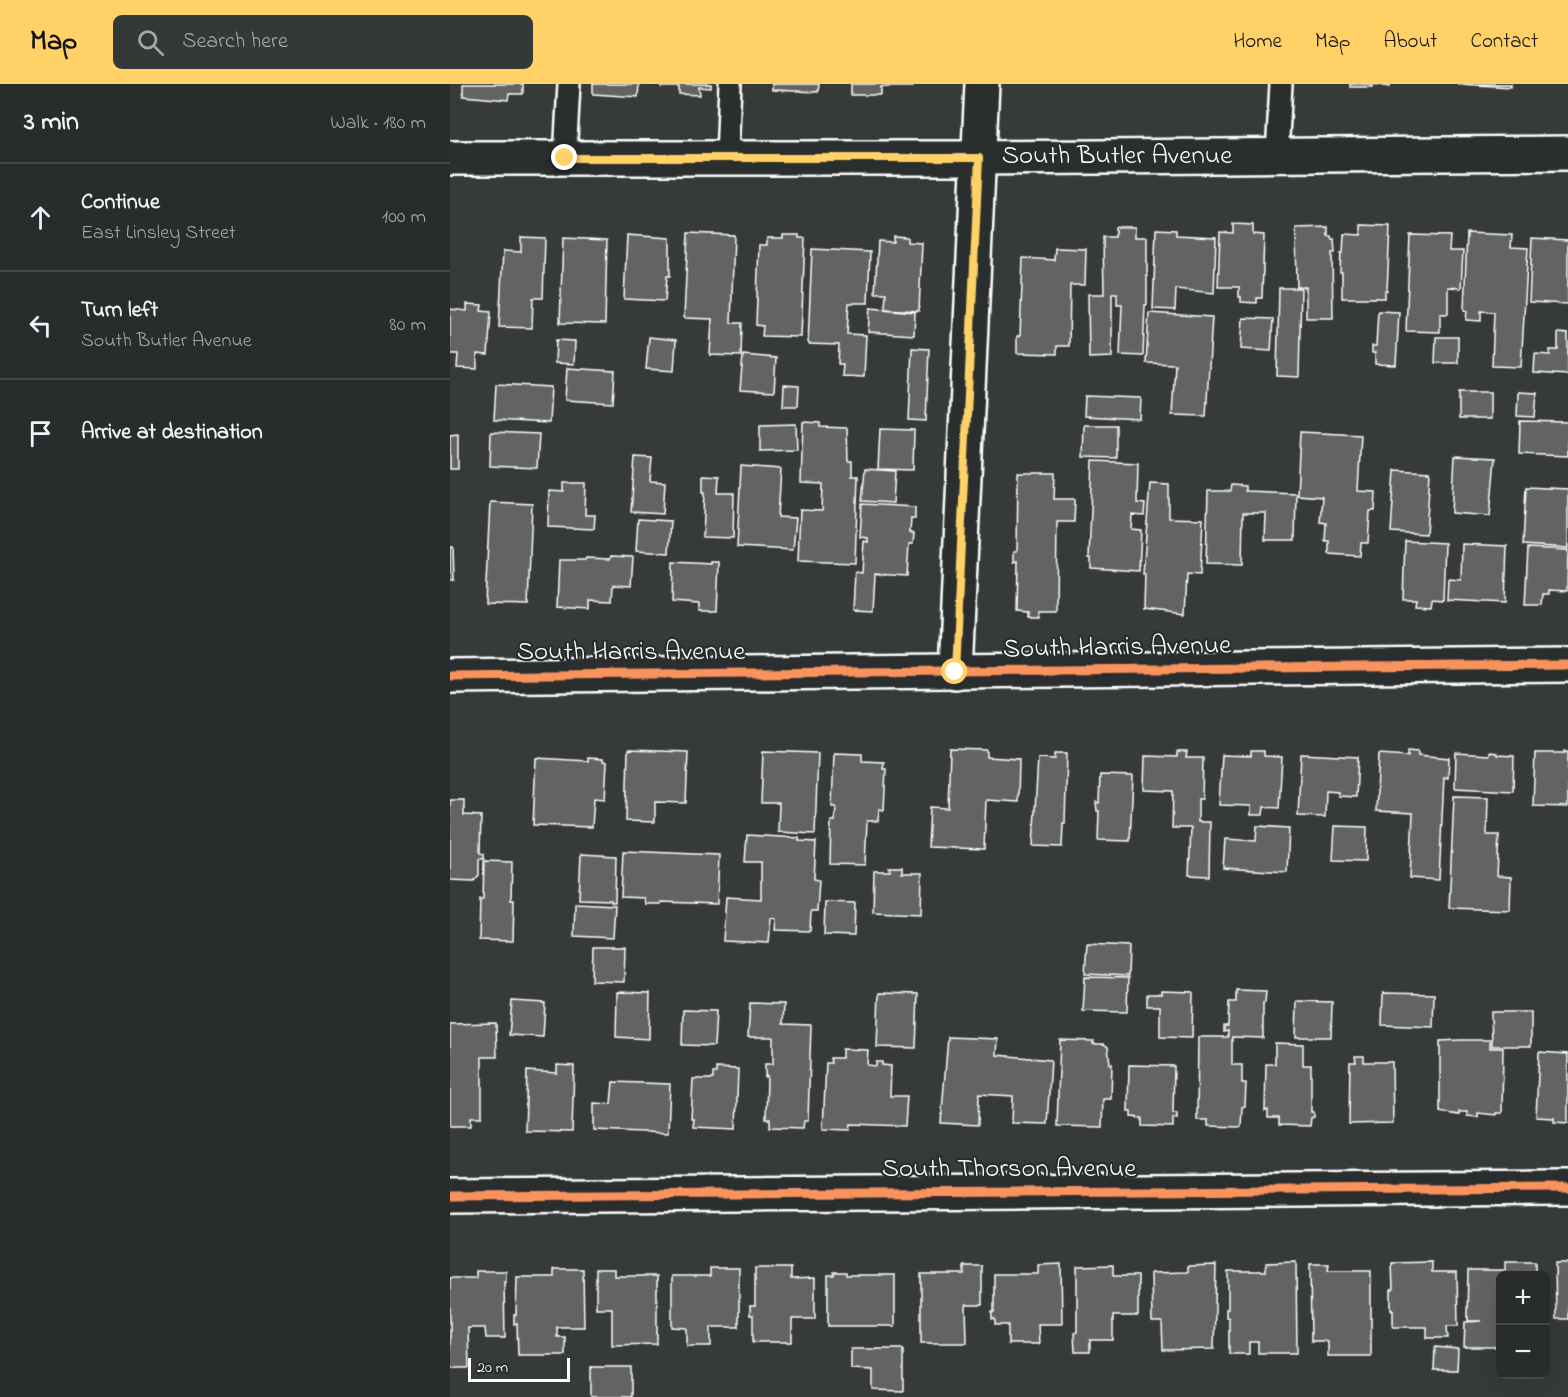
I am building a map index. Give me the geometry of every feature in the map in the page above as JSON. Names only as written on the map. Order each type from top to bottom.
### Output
[{"type":"street","points":[[955,672],[982,84]]},
{"type":"street","name":"South Butler Avenue","points":[[450,158],[979,158],[1568,153]]},
{"type":"street","name":"South Harris Avenue","points":[[450,676],[1568,665]]},
{"type":"street","name":"South Thorson Avenue","points":[[450,1196],[1568,1188]]},
{"type":"lane","points":[[565,158],[569,84]]},
{"type":"lane","points":[[728,158],[730,84]]},
{"type":"lane","points":[[1277,155],[1281,84]]},
{"type":"building","points":[[463,84],[523,84],[523,94],[509,94],[508,100],[463,96]]},
{"type":"building","points":[[593,84],[639,84],[638,97],[593,94]]},
{"type":"building","points":[[661,84],[711,84],[711,88],[699,87],[700,95],[679,94],[679,87],[661,87]]},
{"type":"building","points":[[772,84],[819,84],[818,92],[772,90]]},
{"type":"building","points":[[851,84],[913,84],[913,87],[881,87],[881,95],[851,95]]},
{"type":"building","points":[[1350,84],[1373,84],[1373,87],[1350,87]]},
{"type":"building","points":[[1373,84],[1390,84],[1390,87]]},
{"type":"building","points":[[1458,84],[1511,84],[1511,87]]},
{"type":"building","points":[[1233,224],[1253,225],[1253,234],[1264,235],[1262,298],[1257,298],[1257,303],[1241,302],[1239,287],[1218,287],[1220,232],[1233,233]]},
{"type":"building","points":[[1361,225],[1390,226],[1385,298],[1342,298],[1342,272],[1340,272],[1344,234],[1361,235]]},
{"type":"building","points":[[1115,227],[1135,227],[1135,237],[1147,237],[1147,305],[1145,305],[1143,356],[1120,355],[1122,305],[1117,305],[1117,293],[1112,293],[1112,357],[1089,358],[1088,294],[1104,294],[1103,237],[1115,237]]},
{"type":"building","points":[[1328,227],[1328,236],[1334,239],[1335,253],[1332,253],[1333,318],[1306,318],[1306,287],[1297,287],[1296,228]]},
{"type":"building","points":[[1156,229],[1176,230],[1176,235],[1216,237],[1214,293],[1176,289],[1175,310],[1153,309]]},
{"type":"building","points":[[688,233],[734,235],[731,323],[742,323],[741,356],[710,355],[712,319],[684,318]]},
{"type":"building","points":[[1467,233],[1512,235],[1511,247],[1528,248],[1521,367],[1492,366],[1494,312],[1481,311],[1481,321],[1466,320],[1467,311],[1464,310]]},
{"type":"building","points":[[627,235],[670,238],[670,276],[667,276],[665,301],[624,299]]},
{"type":"building","points":[[783,235],[799,235],[799,238],[805,238],[801,337],[762,336],[763,326],[756,325],[759,245],[767,245],[767,238],[783,238]]},
{"type":"building","points":[[1410,235],[1450,236],[1449,251],[1463,251],[1461,288],[1448,287],[1448,314],[1440,314],[1440,332],[1406,331]]},
{"type":"building","points":[[893,236],[907,237],[907,242],[922,243],[919,311],[885,309],[886,293],[875,293],[878,241],[893,242]]},
{"type":"building","points":[[521,237],[545,238],[543,298],[533,298],[532,328],[499,327],[503,251],[521,252]]},
{"type":"building","points":[[563,238],[607,240],[605,324],[560,323]]},
{"type":"building","points":[[1532,238],[1568,240],[1568,304],[1529,302]]},
{"type":"building","points":[[1055,248],[1086,249],[1085,285],[1070,285],[1069,346],[1057,346],[1057,354],[1017,353],[1017,336],[1020,336],[1023,258],[1054,260]]},
{"type":"building","points":[[812,249],[870,252],[868,303],[849,303],[847,334],[866,335],[864,377],[842,376],[843,364],[838,364],[839,345],[808,344]]},
{"type":"building","points":[[1279,288],[1301,288],[1299,377],[1277,376]]},
{"type":"building","points":[[467,304],[482,305],[481,311],[491,312],[488,355],[477,354],[477,369],[457,368],[458,354],[450,354],[450,309],[467,311]]},
{"type":"building","points":[[870,308],[915,312],[914,335],[868,332]]},
{"type":"building","points":[[1378,311],[1399,312],[1396,365],[1375,364],[1375,353],[1372,353],[1372,346],[1376,346]]},
{"type":"building","points":[[1149,313],[1212,317],[1206,416],[1172,415],[1175,364],[1146,363]]},
{"type":"building","points":[[1243,318],[1273,319],[1271,351],[1241,349]]},
{"type":"building","points":[[1558,333],[1568,334],[1568,375],[1534,373],[1535,354],[1550,355],[1550,350],[1558,350]]},
{"type":"building","points":[[649,337],[676,340],[674,371],[646,369]]},
{"type":"building","points":[[1436,337],[1458,337],[1458,363],[1435,363]]},
{"type":"building","points":[[556,340],[575,341],[574,364],[555,363]]},
{"type":"building","points":[[912,348],[929,349],[926,421],[909,420]]},
{"type":"building","points":[[743,355],[776,358],[774,392],[740,390]]},
{"type":"building","points":[[567,368],[615,371],[613,403],[565,400]]},
{"type":"building","points":[[496,384],[551,387],[549,423],[494,420]]},
{"type":"building","points":[[784,385],[799,386],[798,406],[783,406]]},
{"type":"building","points":[[1459,392],[1490,392],[1490,419],[1459,419]]},
{"type":"building","points":[[1518,392],[1537,393],[1535,417],[1517,416]]},
{"type":"building","points":[[1085,396],[1141,398],[1140,419],[1084,416]]},
{"type":"building","points":[[1520,421],[1568,422],[1568,456],[1519,454]]},
{"type":"building","points":[[803,422],[820,423],[820,427],[847,428],[848,461],[852,461],[852,476],[858,476],[855,563],[798,561],[800,510],[822,511],[823,484],[801,483]]},
{"type":"building","points":[[796,424],[797,450],[760,451],[760,425]]},
{"type":"building","points":[[1084,425],[1116,425],[1116,458],[1083,457]]},
{"type":"building","points":[[880,429],[914,430],[913,470],[878,469]]},
{"type":"building","points":[[491,432],[539,434],[537,468],[490,466]]},
{"type":"building","points":[[1300,432],[1361,435],[1358,491],[1376,492],[1375,511],[1370,511],[1368,543],[1361,543],[1360,556],[1329,554],[1329,541],[1325,541],[1326,523],[1320,522],[1322,497],[1297,495]]},
{"type":"building","points":[[458,434],[458,469],[450,469],[450,435]]},
{"type":"building","points":[[1455,456],[1495,458],[1490,516],[1452,513]]},
{"type":"building","points":[[635,457],[652,458],[650,481],[665,482],[663,514],[631,512]]},
{"type":"building","points":[[1093,461],[1138,463],[1137,503],[1145,504],[1144,516],[1132,515],[1131,529],[1141,530],[1139,571],[1091,568],[1091,558],[1089,558]]},
{"type":"building","points":[[741,466],[781,469],[778,517],[796,518],[793,550],[737,547]]},
{"type":"building","points":[[865,469],[895,471],[893,503],[862,501]]},
{"type":"building","points":[[1395,470],[1430,472],[1426,534],[1391,532]]},
{"type":"building","points":[[1018,473],[1055,473],[1054,499],[1075,499],[1074,522],[1057,522],[1056,611],[1038,611],[1039,617],[1028,617],[1028,612],[1017,611],[1018,561],[1014,562],[1014,551],[1017,551]]},
{"type":"building","points":[[703,475],[719,476],[718,493],[734,493],[733,538],[703,537],[705,492],[703,492]]},
{"type":"building","points":[[564,483],[586,483],[585,515],[595,515],[594,529],[548,527],[549,491],[564,492]]},
{"type":"building","points":[[1150,483],[1169,484],[1169,518],[1203,519],[1200,575],[1187,574],[1185,614],[1144,609],[1145,574],[1143,574]]},
{"type":"building","points":[[1231,485],[1245,486],[1245,491],[1296,493],[1295,540],[1265,540],[1266,513],[1243,513],[1242,565],[1206,564],[1208,491],[1230,491]]},
{"type":"building","points":[[1526,487],[1568,489],[1568,548],[1523,545]]},
{"type":"building","points":[[490,502],[532,504],[528,605],[485,604]]},
{"type":"building","points":[[862,504],[915,507],[915,519],[911,518],[910,533],[914,533],[913,544],[909,544],[907,576],[875,574],[873,611],[853,610],[855,572],[862,573],[864,541],[868,542],[868,538],[860,537]]},
{"type":"building","points":[[638,519],[671,521],[669,553],[636,551]]},
{"type":"building","points":[[1405,541],[1445,543],[1443,600],[1432,599],[1431,606],[1415,605],[1416,599],[1403,599]]},
{"type":"building","points":[[1462,544],[1507,546],[1505,603],[1447,600],[1448,579],[1461,580]]},
{"type":"building","points":[[450,547],[453,547],[454,580],[450,580]]},
{"type":"building","points":[[1528,548],[1568,550],[1567,591],[1549,590],[1549,594],[1543,594],[1542,605],[1525,605]]},
{"type":"building","points":[[611,556],[633,557],[631,586],[613,585],[612,601],[590,600],[590,609],[557,607],[559,560],[610,559]]},
{"type":"building","points":[[673,562],[711,564],[711,562],[719,562],[717,611],[699,611],[699,604],[672,602]]},
{"type":"building","points":[[950,749],[987,750],[987,757],[1019,759],[1018,802],[986,800],[984,849],[928,847],[930,807],[948,808]]},
{"type":"building","points":[[628,750],[688,752],[686,803],[655,802],[655,822],[626,821]]},
{"type":"building","points":[[1408,750],[1418,751],[1418,755],[1449,758],[1448,778],[1444,777],[1439,880],[1410,878],[1413,813],[1376,811],[1379,754],[1408,756]]},
{"type":"building","points":[[763,751],[818,753],[815,834],[778,832],[779,803],[761,803]]},
{"type":"building","points":[[1251,751],[1264,751],[1264,756],[1282,757],[1279,808],[1264,807],[1263,815],[1251,815],[1251,806],[1219,805],[1222,755],[1251,756]]},
{"type":"building","points":[[1568,751],[1568,807],[1533,806],[1535,753],[1565,753]]},
{"type":"building","points":[[1177,752],[1187,752],[1186,758],[1203,758],[1202,799],[1198,799],[1198,822],[1210,822],[1209,876],[1189,875],[1191,828],[1172,828],[1173,791],[1144,790],[1145,756],[1177,757]]},
{"type":"building","points":[[1489,752],[1514,756],[1513,791],[1455,788],[1456,753],[1489,755]]},
{"type":"building","points":[[834,753],[862,754],[862,761],[884,762],[883,769],[886,769],[884,810],[879,809],[878,821],[867,821],[865,865],[830,864],[831,821],[835,821],[836,807],[832,807]]},
{"type":"building","points":[[1055,753],[1067,753],[1062,847],[1033,846],[1038,758],[1055,759]]},
{"type":"building","points":[[1301,754],[1358,757],[1356,797],[1338,796],[1338,792],[1326,791],[1325,817],[1298,816]]},
{"type":"building","points":[[536,758],[588,761],[588,758],[603,759],[607,762],[605,799],[594,798],[592,827],[533,825]]},
{"type":"building","points":[[1100,775],[1133,776],[1130,841],[1098,840],[1099,811],[1097,811],[1096,802],[1099,803]]},
{"type":"building","points":[[1454,796],[1488,797],[1487,835],[1499,835],[1497,876],[1511,877],[1510,910],[1449,908]]},
{"type":"building","points":[[450,800],[464,800],[464,815],[481,816],[480,853],[484,854],[484,859],[479,859],[479,875],[474,881],[450,880]]},
{"type":"building","points":[[1257,826],[1289,828],[1287,872],[1223,868],[1225,839],[1256,841]]},
{"type":"building","points":[[1335,826],[1367,827],[1366,861],[1333,860]]},
{"type":"building","points":[[747,835],[799,838],[799,841],[816,842],[814,879],[819,880],[817,911],[811,911],[810,931],[775,930],[776,919],[771,918],[769,943],[723,941],[726,897],[761,899],[761,862],[745,862]]},
{"type":"building","points":[[623,851],[719,855],[717,904],[661,902],[661,904],[645,904],[644,898],[621,897]]},
{"type":"building","points":[[581,854],[616,856],[615,902],[579,899]]},
{"type":"building","points":[[484,861],[512,862],[513,941],[479,940]]},
{"type":"building","points":[[889,867],[902,867],[902,873],[922,873],[921,914],[873,912],[874,871],[890,871]]},
{"type":"building","points":[[825,902],[855,903],[854,936],[824,935]]},
{"type":"building","points":[[575,903],[615,905],[613,938],[574,936]]},
{"type":"building","points":[[1087,944],[1129,946],[1128,976],[1085,974]]},
{"type":"building","points":[[593,947],[625,947],[624,982],[592,981]]},
{"type":"building","points":[[1085,977],[1128,978],[1127,1012],[1083,1011]]},
{"type":"building","points":[[1236,990],[1266,991],[1265,1003],[1263,1003],[1263,1038],[1232,1037],[1232,1065],[1242,1065],[1242,1083],[1246,1083],[1241,1127],[1208,1126],[1208,1120],[1197,1120],[1198,1037],[1228,1037],[1228,1031],[1224,1032],[1224,1026],[1228,1026],[1229,1002],[1236,1002]]},
{"type":"building","points":[[1161,991],[1193,992],[1192,1038],[1160,1037],[1160,1006],[1147,1006],[1147,994],[1161,994]]},
{"type":"building","points":[[617,992],[650,993],[649,1039],[616,1037]]},
{"type":"building","points":[[879,993],[918,994],[916,1048],[877,1047]]},
{"type":"building","points":[[1383,993],[1434,994],[1433,1027],[1382,1025]]},
{"type":"building","points":[[512,1001],[545,1003],[543,1037],[509,1035]]},
{"type":"building","points":[[1297,1001],[1332,1002],[1331,1037],[1296,1037]]},
{"type":"building","points":[[750,1003],[784,1004],[783,1024],[811,1025],[808,1121],[804,1121],[803,1128],[770,1127],[770,1119],[766,1119],[765,1064],[773,1064],[773,1037],[748,1037]]},
{"type":"building","points":[[683,1010],[716,1011],[714,1046],[682,1045]]},
{"type":"building","points":[[1491,1012],[1531,1012],[1531,1046],[1492,1046]]},
{"type":"building","points":[[496,1023],[497,1057],[482,1057],[482,1117],[471,1117],[471,1126],[450,1126],[450,1024]]},
{"type":"building","points":[[948,1037],[998,1039],[997,1055],[1051,1060],[1047,1124],[1012,1123],[1013,1096],[979,1094],[978,1125],[941,1123]]},
{"type":"building","points":[[1060,1040],[1094,1041],[1093,1044],[1104,1044],[1108,1047],[1110,1064],[1112,1064],[1111,1099],[1103,1099],[1102,1127],[1057,1126]]},
{"type":"building","points":[[1490,1040],[1490,1048],[1503,1048],[1502,1113],[1496,1113],[1496,1115],[1478,1113],[1478,1117],[1467,1116],[1467,1112],[1459,1112],[1459,1115],[1440,1112],[1440,1041]]},
{"type":"building","points":[[1275,1043],[1303,1044],[1303,1065],[1311,1065],[1311,1112],[1314,1112],[1314,1117],[1311,1118],[1310,1126],[1279,1125],[1279,1118],[1268,1118],[1268,1110],[1265,1111],[1266,1064],[1275,1064]]},
{"type":"building","points":[[842,1049],[868,1050],[867,1065],[876,1066],[876,1062],[882,1062],[882,1065],[891,1066],[890,1096],[907,1096],[905,1126],[851,1124],[850,1130],[823,1129],[826,1063],[831,1063],[830,1058],[842,1058]]},
{"type":"building","points":[[1539,1052],[1568,1054],[1568,1123],[1554,1122],[1554,1118],[1536,1117]]},
{"type":"building","points":[[1355,1056],[1364,1056],[1364,1062],[1392,1062],[1393,1123],[1349,1124],[1350,1062],[1356,1062]]},
{"type":"building","points":[[557,1065],[574,1066],[572,1132],[525,1131],[527,1071],[557,1073]]},
{"type":"building","points":[[1129,1065],[1174,1066],[1173,1113],[1177,1113],[1177,1118],[1173,1118],[1173,1127],[1142,1126],[1142,1118],[1131,1117],[1131,1111],[1128,1111]]},
{"type":"building","points":[[716,1068],[738,1069],[736,1129],[693,1127],[694,1119],[691,1119],[693,1079],[713,1079]]},
{"type":"building","points":[[613,1082],[670,1084],[668,1133],[594,1130],[594,1103],[611,1104]]},
{"type":"building","points":[[1296,1262],[1297,1353],[1258,1353],[1258,1342],[1249,1342],[1249,1354],[1229,1354],[1229,1318],[1226,1317],[1228,1271],[1266,1271],[1266,1263]]},
{"type":"building","points":[[1432,1262],[1432,1272],[1457,1272],[1458,1326],[1447,1326],[1448,1338],[1427,1338],[1427,1327],[1393,1327],[1392,1263]]},
{"type":"building","points":[[1505,1262],[1535,1262],[1535,1271],[1496,1271],[1496,1347],[1464,1347],[1465,1322],[1481,1321],[1468,1321],[1468,1270],[1505,1270]]},
{"type":"building","points":[[1555,1263],[1568,1263],[1568,1319],[1556,1319]]},
{"type":"building","points":[[1061,1264],[1062,1324],[1038,1324],[1039,1344],[1008,1344],[1008,1325],[995,1325],[995,1319],[992,1319],[994,1274],[1038,1274],[1038,1265]]},
{"type":"building","points":[[1310,1264],[1329,1264],[1328,1271],[1371,1271],[1371,1356],[1328,1356],[1328,1341],[1311,1341]]},
{"type":"building","points":[[1113,1265],[1113,1276],[1138,1276],[1138,1316],[1113,1316],[1113,1340],[1090,1340],[1090,1352],[1075,1352],[1077,1266]]},
{"type":"building","points":[[1216,1265],[1214,1349],[1163,1350],[1162,1322],[1152,1322],[1151,1273],[1188,1272],[1188,1266]]},
{"type":"building","points":[[964,1266],[982,1266],[982,1305],[966,1305],[967,1343],[921,1343],[921,1274],[964,1274]]},
{"type":"building","points":[[710,1268],[739,1268],[739,1327],[711,1327],[711,1346],[687,1346],[687,1328],[672,1327],[672,1276],[710,1276]]},
{"type":"building","points":[[755,1268],[791,1268],[791,1279],[815,1278],[815,1319],[792,1319],[792,1342],[753,1342],[753,1315],[750,1315],[750,1306],[755,1306]]},
{"type":"building","points":[[554,1269],[583,1269],[584,1327],[557,1327],[557,1337],[565,1337],[565,1355],[518,1355],[517,1323],[514,1324],[517,1277],[554,1277]]},
{"type":"building","points":[[596,1269],[614,1269],[614,1276],[657,1276],[657,1344],[612,1345],[612,1308],[596,1308]]},
{"type":"building","points":[[476,1271],[506,1271],[506,1282],[504,1282],[505,1338],[486,1338],[485,1328],[468,1328],[469,1368],[450,1368],[450,1278],[476,1278]]},
{"type":"building","points":[[834,1272],[846,1272],[846,1275],[895,1275],[895,1326],[828,1326],[828,1275],[834,1275]]},
{"type":"building","points":[[1435,1347],[1458,1349],[1457,1370],[1434,1370]]},
{"type":"building","points":[[851,1349],[903,1349],[903,1391],[873,1390],[873,1370],[851,1369]]},
{"type":"building","points":[[591,1367],[631,1367],[631,1397],[591,1397]]},
{"type":"cycle path","points":[[450,676],[1568,665]]},
{"type":"cycle path","points":[[450,1196],[1568,1188]]},
{"type":"route","points":[[565,158],[979,158],[955,672]]}]
